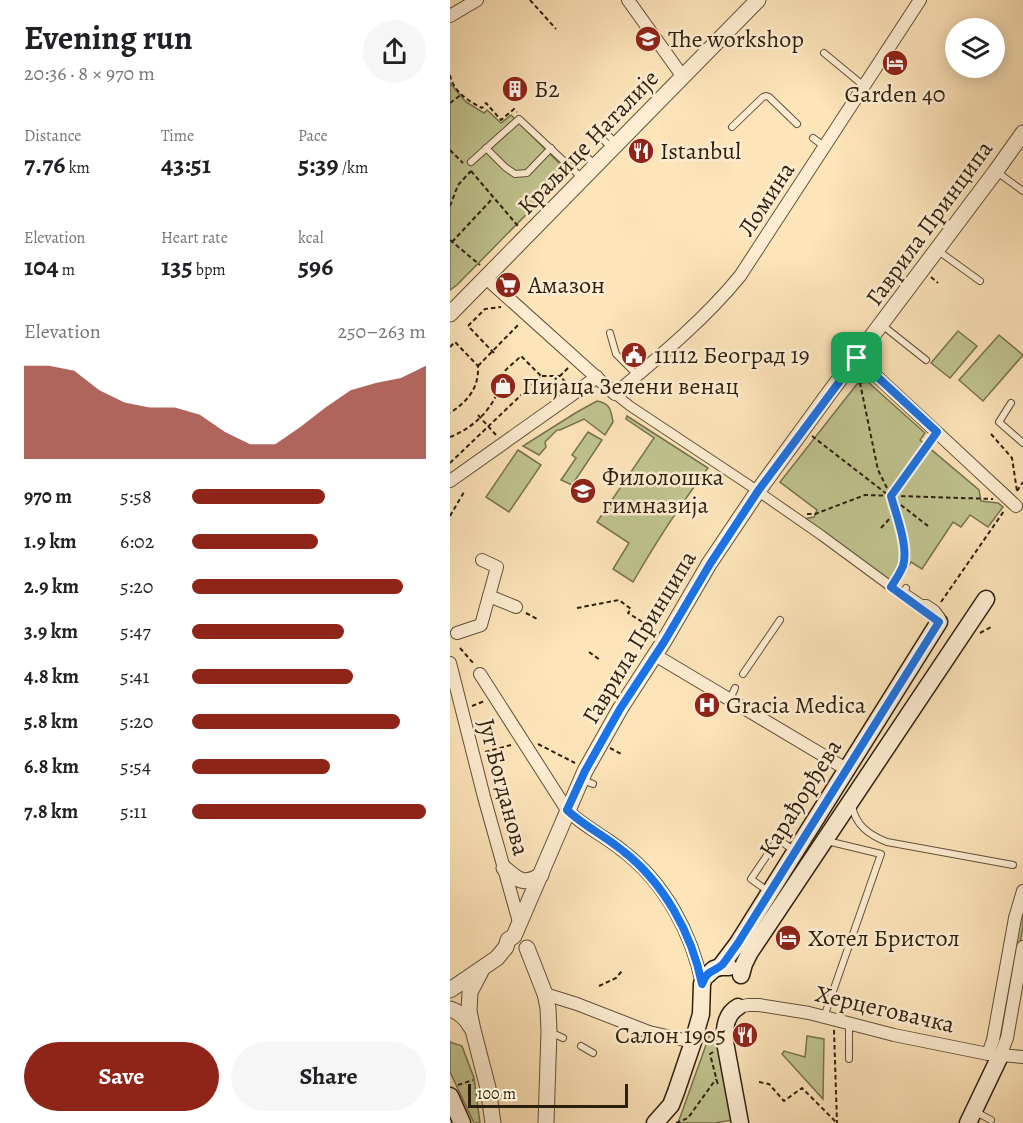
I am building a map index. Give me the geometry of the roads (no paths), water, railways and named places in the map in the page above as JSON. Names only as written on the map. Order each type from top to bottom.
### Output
[{"type":"main road","name":"Карађорђева","points":[[702,990],[708,973],[720,967],[726,966],[734,969],[743,978],[744,964],[750,952],[987,599]]},
{"type":"main road","name":"Карађорђева","points":[[720,967],[738,943],[939,622]]},
{"type":"main road","points":[[655,1123],[671,1105],[693,1042],[700,1014],[702,990]]},
{"type":"main road","points":[[735,1008],[727,1019],[725,1042],[740,1123]]},
{"type":"main road","points":[[971,1117],[994,1055]]},
{"type":"main road","points":[[454,1090],[462,1123]]},
{"type":"street","points":[[450,15],[477,0]]},
{"type":"street","points":[[628,0],[683,77]]},
{"type":"street","name":"Краљице Наталије","points":[[451,311],[483,271],[583,179],[758,0]]},
{"type":"street","name":"Ломина","points":[[615,394],[710,309],[740,276],[920,0]]},
{"type":"street","name":"Гаврила Принципа","points":[[514,945],[567,810],[585,771],[609,727],[710,564],[758,491],[803,429],[1023,133]]},
{"type":"street","points":[[483,271],[630,406],[758,491],[939,622]]},
{"type":"street","points":[[854,362],[937,432],[1013,501]]},
{"type":"street","points":[[450,481],[597,377]]},
{"type":"street","points":[[457,633],[481,625],[497,567],[482,560]]},
{"type":"street","points":[[489,596],[516,608]]},
{"type":"street","points":[[655,655],[733,694],[846,769]]},
{"type":"street","name":"Југ Богданова","points":[[450,663],[504,868],[514,945]]},
{"type":"street","points":[[477,669],[567,810],[576,819],[623,851],[650,877],[675,912],[698,963],[702,990]]},
{"type":"street","points":[[504,868],[522,881],[529,881],[541,875]]},
{"type":"street","points":[[994,1055],[993,1040],[1015,918],[1023,891]]},
{"type":"street","points":[[450,990],[514,945],[533,965],[548,1008],[546,1123]]},
{"type":"street","points":[[994,1055],[1007,1038],[1023,947]]},
{"type":"street","points":[[482,968],[470,992],[469,1011],[486,1080],[493,1123]]},
{"type":"street","points":[[545,994],[577,1004],[649,1035],[693,1042]]},
{"type":"street","name":"Херцеговачка","points":[[735,1008],[759,1005],[809,1013],[894,1035],[994,1055],[1023,1057]]},
{"type":"street","points":[[450,1009],[463,1016],[473,1030]]},
{"type":"lane","points":[[824,53],[864,86]]},
{"type":"lane","points":[[732,127],[766,96],[797,124]]},
{"type":"lane","points":[[471,162],[519,119],[583,179]]},
{"type":"lane","points":[[601,132],[615,147]]},
{"type":"lane","points":[[813,138],[825,147]]},
{"type":"lane","points":[[486,148],[515,174],[527,173],[550,148]]},
{"type":"lane","points":[[584,154],[596,166]]},
{"type":"lane","points":[[996,171],[1023,191]]},
{"type":"lane","points":[[937,250],[980,281]]},
{"type":"lane","points":[[882,325],[926,360]]},
{"type":"lane","points":[[610,333],[616,354],[637,375]]},
{"type":"lane","points":[[1011,403],[999,422],[1023,443]]},
{"type":"lane","points":[[906,588],[904,591],[922,603]]},
{"type":"lane","points":[[743,674],[780,620]]},
{"type":"lane","points":[[852,802],[857,820],[866,831],[887,842],[1013,865]]},
{"type":"lane","points":[[825,841],[881,854],[828,1018]]},
{"type":"lane","points":[[849,1023],[849,1059]]},
{"type":"lane","points":[[549,1031],[563,1038]]},
{"type":"lane","points":[[581,1046],[593,1053]]},
{"type":"lane","points":[[971,1117],[991,1120]]},
{"type":"place","name":"The workshop","points":[[648,39]]},
{"type":"place","name":"Garden 40","points":[[895,63]]},
{"type":"place","name":"Б2","points":[[515,89]]},
{"type":"place","name":"Istanbul","points":[[641,151]]},
{"type":"place","name":"Амазон","points":[[508,285]]},
{"type":"place","name":"11112 Београд 19","points":[[634,355]]},
{"type":"place","name":"Пијаца Зелени венац","points":[[503,386]]},
{"type":"place","name":"Филолошка гимназија","points":[[583,491]]},
{"type":"place","name":"Gracia Medica","points":[[707,705]]},
{"type":"place","name":"Хотел Бристол","points":[[788,938]]},
{"type":"place","name":"Салон 1905","points":[[745,1035]]}]
